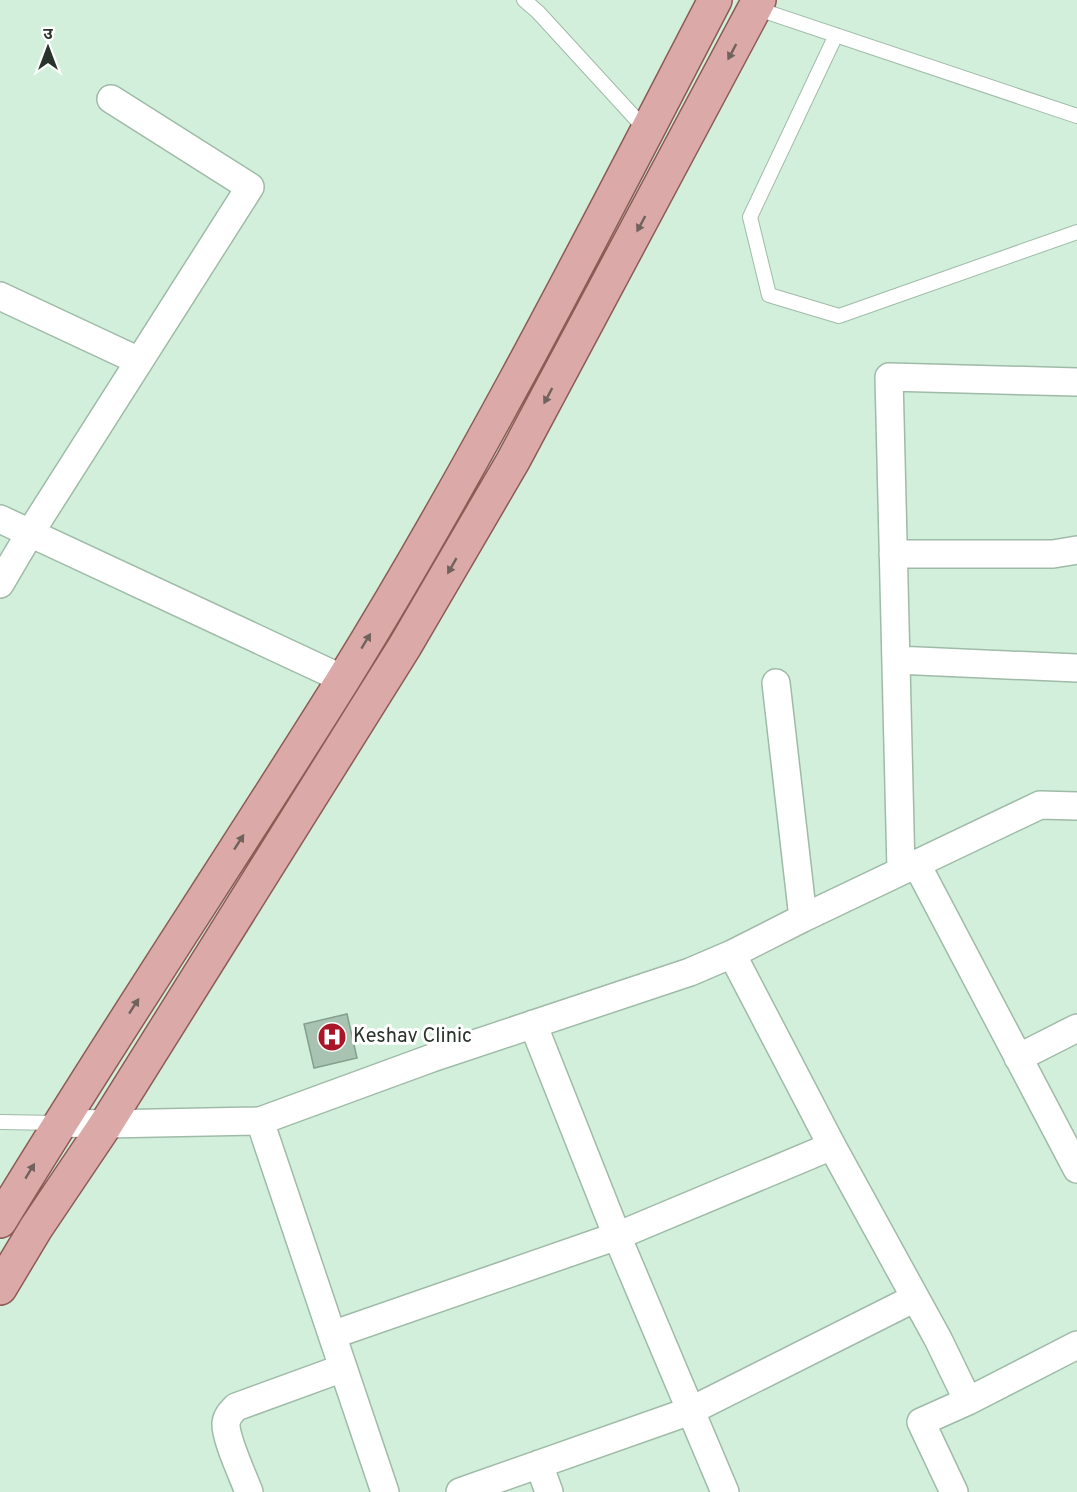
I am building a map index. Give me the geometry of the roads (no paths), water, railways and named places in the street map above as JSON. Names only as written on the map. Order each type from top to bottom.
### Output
[{"type":"main road","points":[[0,1221],[60,1123],[344,679],[463,477],[715,0]]},
{"type":"main road","points":[[0,1288],[36,1228],[106,1124],[405,646],[507,471],[605,292],[757,4]]},
{"type":"street","points":[[0,584],[250,187],[111,99]]},
{"type":"street","points":[[0,296],[139,362]]},
{"type":"street","points":[[1077,382],[889,377],[896,660],[909,867],[1018,1058],[1077,1169]]},
{"type":"street","points":[[0,519],[344,679]]},
{"type":"street","points":[[893,554],[1053,554],[1077,550]]},
{"type":"street","points":[[896,660],[1077,668]]},
{"type":"street","points":[[776,683],[803,918]]},
{"type":"street","points":[[60,1123],[260,1121],[432,1058],[690,972],[732,954],[1040,805],[1077,806]]},
{"type":"street","points":[[732,954],[832,1146],[938,1339],[968,1401]]},
{"type":"street","points":[[532,1024],[617,1236],[725,1492]]},
{"type":"street","points":[[1018,1058],[1077,1028]]},
{"type":"street","points":[[260,1121],[385,1492]]},
{"type":"street","points":[[332,1335],[617,1236],[832,1146]]},
{"type":"street","points":[[460,1492],[690,1411],[915,1298]]},
{"type":"street","points":[[954,1492],[921,1422],[968,1401],[1077,1345]]},
{"type":"street","points":[[249,1492],[228,1435],[226,1422],[229,1414],[236,1407],[343,1368]]},
{"type":"street","points":[[538,1464],[549,1492]]},
{"type":"lane","points":[[524,0],[538,12],[647,131]]},
{"type":"lane","points":[[757,4],[836,35],[1077,116]]},
{"type":"lane","points":[[836,35],[750,217],[769,295],[839,316],[1077,232]]},
{"type":"lane","points":[[0,1122],[60,1123]]},
{"type":"place","name":"Keshav Clinic","points":[[332,1037]]}]
